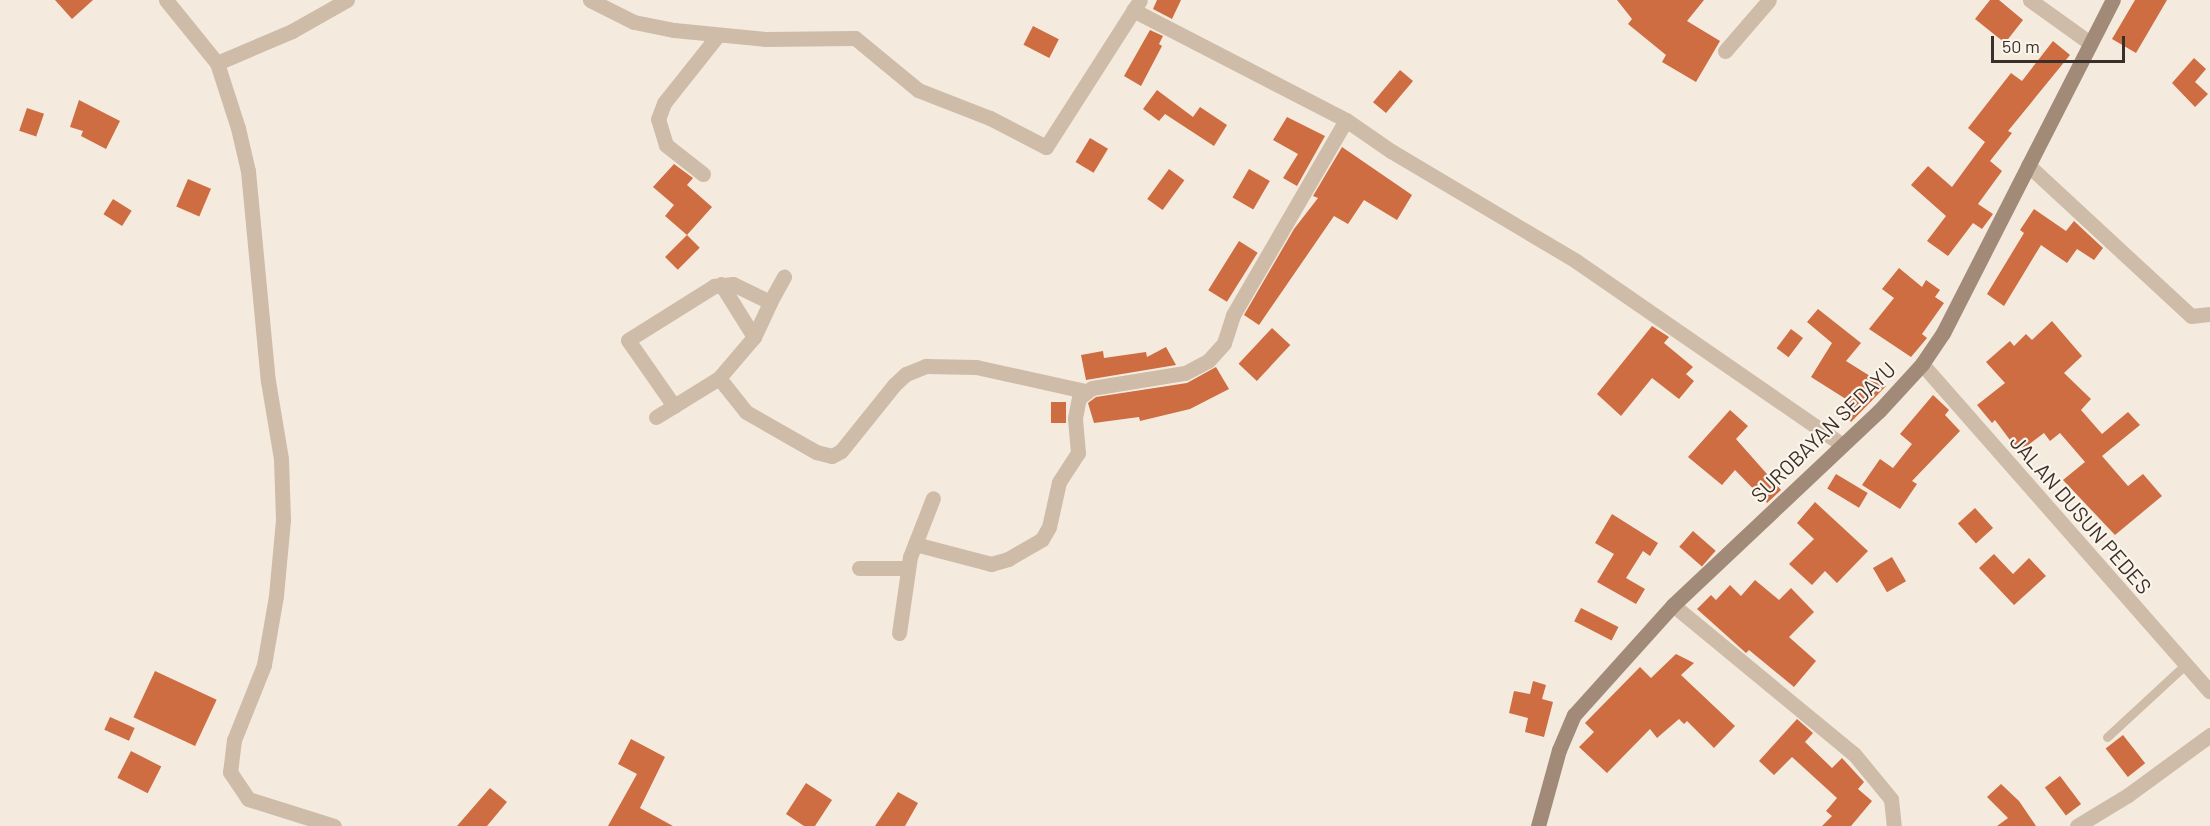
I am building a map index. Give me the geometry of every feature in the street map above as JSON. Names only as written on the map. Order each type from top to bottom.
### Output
[{"type":"main road","name":"SUROBAYAN SEDAYU","points":[[1538,826],[1559,750],[1574,715],[1673,605],[1841,444],[1879,411],[1922,364],[1943,333],[2112,0]]},
{"type":"street","points":[[165,0],[217,63],[248,171],[268,381],[281,459],[283,520],[276,596],[264,665],[234,740],[230,772],[248,799],[312,823],[334,826]]},
{"type":"street","points":[[217,63],[292,31],[318,14],[347,0]]},
{"type":"street","points":[[590,0],[642,24],[718,35],[855,38],[918,90],[990,118],[1046,147],[1137,5],[1346,120],[1390,151],[1576,261],[1841,444]]},
{"type":"street","points":[[1725,51],[1769,0]]},
{"type":"street","points":[[2030,0],[2090,43]]},
{"type":"street","points":[[703,174],[666,145],[658,119],[664,103],[718,35]]},
{"type":"street","points":[[718,378],[746,412],[816,452],[832,456],[841,451],[894,385],[920,367],[952,363],[1084,391],[1185,373],[1208,361],[1224,343],[1233,315],[1346,120]]},
{"type":"street","points":[[2028,165],[2191,316],[2210,314]]},
{"type":"street","points":[[656,417],[718,378],[754,337],[784,278]]},
{"type":"street","points":[[674,406],[628,340],[721,284],[734,284],[770,302]]},
{"type":"street","points":[[721,284],[754,337]]},
{"type":"street","name":"JALAN DUSUN PEDES","points":[[1922,364],[2210,692]]},
{"type":"street","points":[[915,544],[992,564],[1008,559],[1042,539],[1049,527],[1059,482],[1078,453],[1075,408],[1084,391]]},
{"type":"street","points":[[899,633],[908,568],[933,498]]},
{"type":"street","points":[[859,568],[908,568]]},
{"type":"street","points":[[1673,605],[1854,754],[1891,799],[1894,826]]},
{"type":"street","points":[[2077,826],[2128,795],[2210,735]]},
{"type":"lane","points":[[2107,737],[2185,665]]},
{"type":"building","points":[[55,0],[93,0],[72,19]]},
{"type":"building","points":[[1157,0],[1181,0],[1172,19],[1153,9]]},
{"type":"building","points":[[1617,0],[1704,0],[1687,21],[1720,41],[1696,82],[1662,62],[1666,55],[1628,24],[1632,19]]},
{"type":"building","points":[[1990,0],[1999,0],[2023,20],[2005,43],[1975,19]]},
{"type":"building","points":[[2135,0],[2167,0],[2136,53],[2112,39]]},
{"type":"building","points":[[1033,26],[1059,39],[1049,58],[1023,45]]},
{"type":"building","points":[[1150,30],[1163,36],[1159,44],[1162,46],[1141,86],[1124,76]]},
{"type":"building","points":[[2053,41],[2070,55],[2008,131],[2012,133],[1990,161],[2002,171],[1978,204],[1993,214],[1982,229],[1973,223],[1948,256],[1927,241],[1946,216],[1911,185],[1928,166],[1952,187],[1985,142],[1968,128],[2011,73],[2022,81]]},
{"type":"building","points":[[2194,58],[2206,69],[2195,82],[2208,94],[2195,107],[2172,83]]},
{"type":"building","points":[[1400,70],[1413,81],[1386,113],[1373,102]]},
{"type":"building","points":[[1157,90],[1193,117],[1200,107],[1227,125],[1214,146],[1165,114],[1159,121],[1143,109]]},
{"type":"building","points":[[79,100],[120,121],[106,149],[81,136],[83,131],[70,127]]},
{"type":"building","points":[[27,108],[44,114],[36,137],[19,131]]},
{"type":"building","points":[[1287,117],[1325,136],[1297,186],[1283,178],[1298,154],[1273,140]]},
{"type":"building","points":[[1090,138],[1108,149],[1094,173],[1076,162]]},
{"type":"building","points":[[1342,147],[1412,195],[1397,220],[1364,200],[1348,224],[1334,216],[1259,325],[1244,315],[1294,229],[1318,198],[1313,196]]},
{"type":"building","points":[[674,164],[693,178],[687,185],[712,207],[687,235],[665,216],[674,205],[653,187]]},
{"type":"building","points":[[1169,169],[1184,180],[1163,210],[1147,199]]},
{"type":"building","points":[[1249,169],[1270,181],[1253,210],[1232,198]]},
{"type":"building","points":[[188,179],[211,189],[199,216],[176,207]]},
{"type":"building","points":[[113,199],[132,211],[122,226],[103,214]]},
{"type":"building","points":[[2034,209],[2066,231],[2074,221],[2103,248],[2094,260],[2077,249],[2067,263],[2041,245],[2004,306],[1987,294],[2024,233],[2020,230]]},
{"type":"building","points":[[687,235],[700,248],[678,270],[665,257]]},
{"type":"building","points":[[1239,241],[1258,253],[1227,302],[1208,290]]},
{"type":"building","points":[[1899,268],[1922,287],[1926,280],[1940,290],[1935,297],[1944,303],[1922,334],[1927,338],[1911,357],[1869,329],[1894,298],[1882,289]]},
{"type":"building","points":[[1818,309],[1861,343],[1846,361],[1886,386],[1851,422],[1840,409],[1849,401],[1811,377],[1832,343],[1807,322]]},
{"type":"building","points":[[2052,321],[2082,356],[2064,373],[2091,399],[2081,410],[2102,434],[2128,412],[2140,425],[2102,456],[2128,486],[2143,474],[2162,496],[2115,535],[2063,480],[2085,462],[2060,433],[2050,441],[2044,433],[2019,452],[1995,420],[1992,423],[1977,405],[2005,383],[1986,362],[2010,341],[2014,346],[2026,334],[2032,340]]},
{"type":"building","points":[[1652,326],[1669,337],[1664,343],[1693,367],[1686,374],[1694,381],[1679,399],[1652,378],[1621,416],[1597,394]]},
{"type":"building","points":[[1272,328],[1290,345],[1257,381],[1239,364]]},
{"type":"building","points":[[1791,329],[1803,338],[1789,357],[1777,348]]},
{"type":"building","points":[[1166,347],[1176,365],[1086,380],[1081,355],[1103,351],[1104,358],[1146,352],[1147,357]]},
{"type":"building","points":[[1216,367],[1229,389],[1190,409],[1140,421],[1139,417],[1094,423],[1088,403],[1096,397],[1187,383]]},
{"type":"building","points":[[1933,395],[1949,410],[1945,415],[1960,431],[1912,481],[1917,484],[1900,509],[1862,485],[1880,459],[1893,468],[1912,444],[1900,434]]},
{"type":"building","points":[[1051,402],[1066,402],[1066,423],[1051,423]]},
{"type":"building","points":[[1730,410],[1748,426],[1736,439],[1781,490],[1767,503],[1735,470],[1722,485],[1688,457]]},
{"type":"building","points":[[1836,474],[1868,493],[1859,508],[1827,489]]},
{"type":"building","points":[[1815,502],[1868,551],[1837,583],[1825,571],[1812,585],[1789,564],[1814,539],[1797,523]]},
{"type":"building","points":[[1975,508],[1993,528],[1976,543],[1958,523]]},
{"type":"building","points":[[1612,514],[1658,543],[1650,556],[1643,551],[1626,578],[1645,589],[1636,604],[1597,582],[1614,554],[1595,543]]},
{"type":"building","points":[[1693,531],[1716,551],[1702,567],[1679,547]]},
{"type":"building","points":[[1994,554],[2013,574],[2029,558],[2046,576],[2014,605],[1979,568]]},
{"type":"building","points":[[1892,557],[1906,581],[1887,592],[1873,568]]},
{"type":"building","points":[[1755,580],[1779,600],[1791,588],[1814,612],[1789,637],[1816,661],[1794,687],[1749,650],[1746,653],[1697,609],[1711,595],[1716,600],[1730,585],[1741,596]]},
{"type":"building","points":[[1581,608],[1618,627],[1612,640],[1574,621]]},
{"type":"building","points":[[1676,654],[1694,663],[1681,675],[1735,726],[1714,748],[1687,721],[1684,724],[1679,719],[1657,738],[1650,729],[1607,773],[1579,747],[1594,732],[1585,723],[1640,667],[1651,678]]},
{"type":"building","points":[[155,671],[217,700],[195,746],[133,717]]},
{"type":"building","points":[[1533,681],[1546,685],[1542,699],[1553,702],[1544,737],[1525,732],[1528,718],[1509,713],[1514,691],[1530,694]]},
{"type":"building","points":[[110,717],[135,728],[129,741],[104,730]]},
{"type":"building","points":[[1797,719],[1813,733],[1805,742],[1832,768],[1842,758],[1864,782],[1858,789],[1872,801],[1851,826],[1822,826],[1832,816],[1826,811],[1837,798],[1792,757],[1774,775],[1759,761]]},
{"type":"building","points":[[2123,735],[2145,763],[2128,777],[2106,749]]},
{"type":"building","points":[[631,739],[665,757],[640,808],[673,826],[608,826],[637,774],[618,764]]},
{"type":"building","points":[[131,751],[161,766],[148,793],[117,778]]},
{"type":"building","points":[[2060,776],[2081,804],[2066,815],[2045,787]]},
{"type":"building","points":[[806,783],[832,800],[815,826],[804,826],[786,814]]},
{"type":"building","points":[[2001,784],[2019,801],[2036,826],[1997,826],[2008,818],[1987,797]]},
{"type":"building","points":[[490,788],[507,802],[487,826],[457,826]]},
{"type":"building","points":[[898,792],[918,803],[905,826],[875,826]]}]
